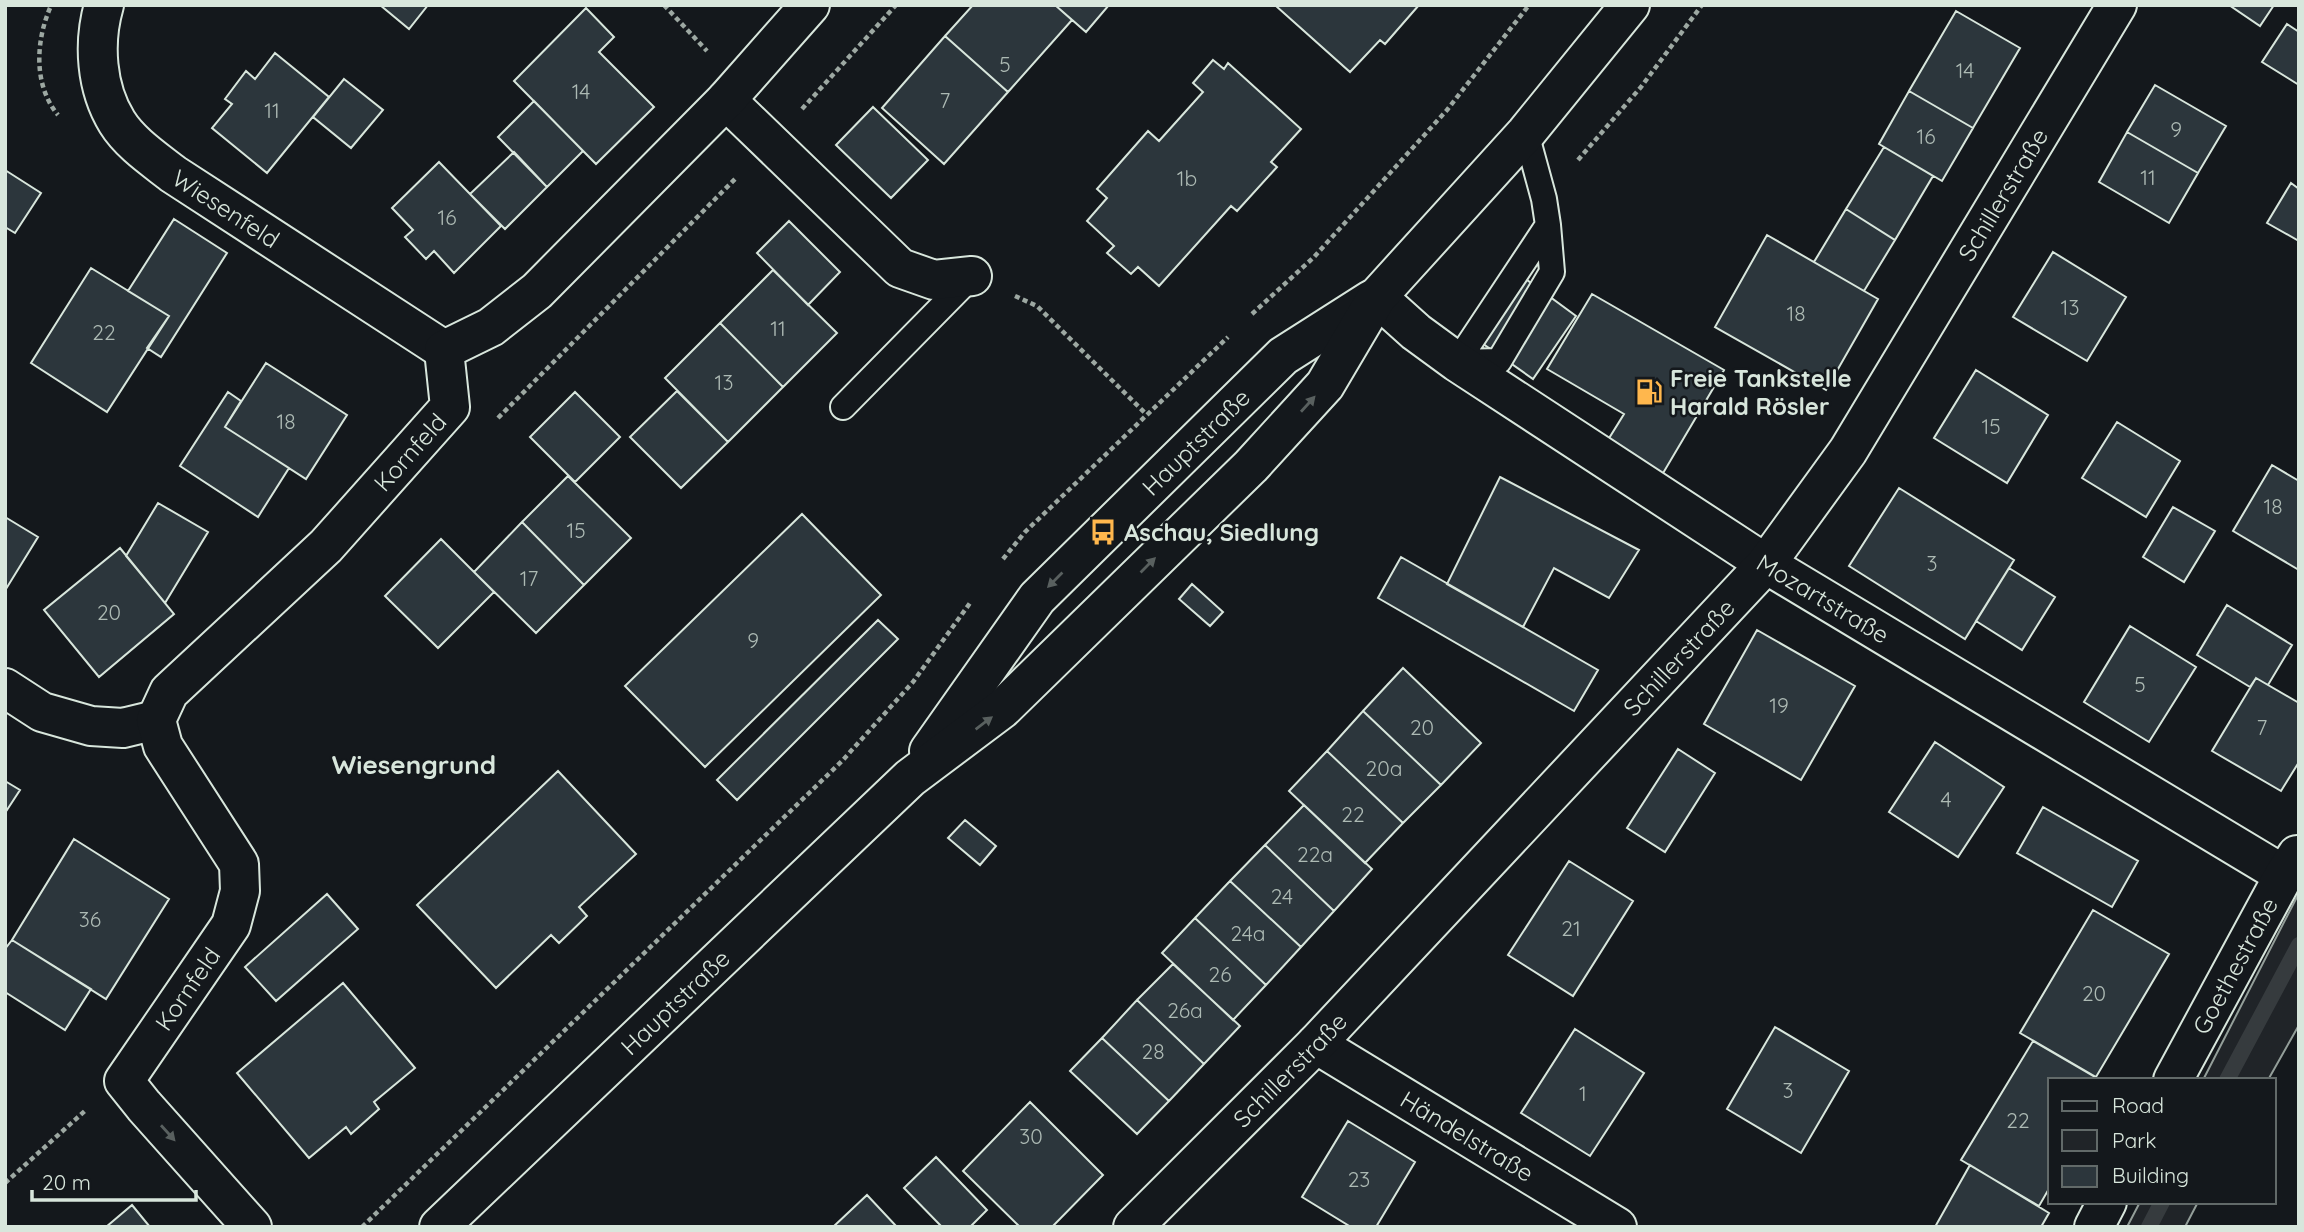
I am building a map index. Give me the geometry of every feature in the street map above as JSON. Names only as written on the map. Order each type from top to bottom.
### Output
[{"type":"street","name":"Wiesenfeld","points":[[104,5],[97,28],[102,88],[117,122],[141,149],[173,174],[444,350]]},
{"type":"street","points":[[444,350],[491,327],[537,291],[732,93],[810,5]]},
{"type":"street","name":"Hauptstraße","points":[[439,1227],[910,778],[1002,709],[1251,466],[1325,385],[1377,297],[1526,133],[1630,5]]},
{"type":"street","name":"Schillerstraße","points":[[1133,1227],[1316,1044],[1766,564],[1848,451],[2117,5]]},
{"type":"street","points":[[732,93],[772,143],[900,268],[934,280],[972,276]]},
{"type":"street","name":"Hauptstraße","points":[[910,778],[1037,598],[1283,356],[1377,297]]},
{"type":"street","name":"Mozartstraße","points":[[1377,297],[1416,332],[1457,362],[1766,564],[2291,864]]},
{"type":"street","name":"Kornfeld","points":[[124,1081],[231,925],[240,891],[239,864],[163,746],[156,720],[169,692],[326,546],[450,407],[444,350]]},
{"type":"street","points":[[5,688],[42,712],[90,726],[123,728],[156,720]]},
{"type":"street","name":"Goethestraße","points":[[2174,1078],[2291,864]]},
{"type":"street","name":"Händelstraße","points":[[1316,1044],[1616,1227]]},
{"type":"street","points":[[124,1081],[252,1227]]},
{"type":"street","points":[[2094,1227],[2106,1204]]},
{"type":"lane","points":[[1457,362],[1499,361],[1552,272],[1548,225],[1526,133]]},
{"type":"lane","points":[[1457,362],[1548,225]]},
{"type":"lane","points":[[843,407],[972,276]]},
{"type":"path","points":[[664,5],[732,93]]},
{"type":"path","points":[[495,421],[772,143],[896,5]]},
{"type":"path","points":[[1245,322],[1314,257],[1447,110],[1529,5]]},
{"type":"path","points":[[972,276],[1037,306],[1146,414]]},
{"type":"path","points":[[999,564],[1025,532],[1235,331]]},
{"type":"path","points":[[362,1227],[842,761],[913,682],[975,596]]},
{"type":"path","points":[[5,1183],[99,1097],[124,1081]]},
{"type":"green space","points":[[2299,893],[2299,1025],[2269,1078],[2204,1078]]},
{"type":"green space","points":[[2139,1204],[2197,1204],[2185,1227],[2127,1227]]},
{"type":"building","points":[[380,5],[428,5],[409,29]]},
{"type":"building","points":[[973,5],[1055,5],[1072,20],[1008,92],[945,36]]},
{"type":"building","points":[[1055,5],[1109,5],[1086,32]]},
{"type":"building","points":[[1419,5],[1385,44],[1380,40],[1350,72],[1276,6]]},
{"type":"building","points":[[2229,5],[2274,5],[2260,26]]},
{"type":"building","points":[[586,8],[614,37],[599,52],[654,107],[596,164],[514,81]]},
{"type":"building","points":[[1956,11],[2020,48],[1973,128],[1909,91]]},
{"type":"building","points":[[2287,24],[2299,32],[2299,85],[2262,62]]},
{"type":"building","points":[[945,36],[1008,92],[944,164],[882,108]]},
{"type":"building","points":[[275,53],[329,97],[267,173],[212,128],[232,104],[225,99],[246,71],[255,79]]},
{"type":"building","points":[[1213,60],[1224,69],[1228,63],[1301,129],[1271,162],[1277,167],[1237,211],[1231,206],[1159,286],[1138,267],[1131,274],[1107,253],[1114,246],[1087,221],[1107,198],[1097,189],[1148,131],[1159,141],[1203,92],[1193,83]]},
{"type":"building","points":[[344,79],[383,110],[351,148],[313,117]]},
{"type":"building","points":[[2155,85],[2226,126],[2198,173],[2127,132]]},
{"type":"building","points":[[1909,91],[1973,128],[1942,181],[1879,144]]},
{"type":"building","points":[[534,101],[583,151],[547,187],[498,137]]},
{"type":"building","points":[[873,107],[928,160],[891,198],[836,145]]},
{"type":"building","points":[[2127,132],[2198,173],[2169,223],[2099,182]]},
{"type":"building","points":[[1884,147],[1933,176],[1895,240],[1846,209]]},
{"type":"building","points":[[514,152],[547,187],[505,229],[470,194]]},
{"type":"building","points":[[439,162],[501,226],[454,273],[434,251],[426,259],[405,237],[413,230],[392,208]]},
{"type":"building","points":[[5,170],[41,193],[15,233],[5,227]]},
{"type":"building","points":[[2291,183],[2299,189],[2299,241],[2267,223]]},
{"type":"building","points":[[1846,209],[1895,240],[1864,291],[1814,262]]},
{"type":"building","points":[[174,219],[227,253],[161,357],[147,348],[169,316],[128,291]]},
{"type":"building","points":[[789,221],[840,272],[808,305],[757,253]]},
{"type":"building","points":[[1767,235],[1878,299],[1826,390],[1715,327]]},
{"type":"building","points":[[2053,252],[2126,297],[2087,361],[2013,317]]},
{"type":"building","points":[[91,268],[169,316],[107,412],[31,363]]},
{"type":"building","points":[[1512,269],[1576,316],[1533,379],[1469,334]]},
{"type":"building","points":[[773,270],[837,333],[783,387],[720,323]]},
{"type":"building","name":"Freie Tankstelle Harald Rösler","points":[[1592,294],[1724,370],[1659,480],[1603,448],[1624,414],[1547,369]]},
{"type":"building","points":[[720,323],[783,387],[728,442],[665,378]]},
{"type":"building","points":[[266,363],[347,415],[306,479],[225,427]]},
{"type":"building","points":[[1976,370],[2048,415],[2007,483],[1934,438]]},
{"type":"building","points":[[677,391],[728,442],[681,488],[630,437]]},
{"type":"building","points":[[228,392],[241,401],[225,427],[289,468],[258,517],[180,466]]},
{"type":"building","points":[[575,392],[620,437],[575,482],[530,437]]},
{"type":"building","points":[[2117,422],[2180,461],[2146,517],[2082,478]]},
{"type":"building","points":[[2272,465],[2299,481],[2299,570],[2233,531]]},
{"type":"building","points":[[568,476],[631,538],[584,585],[522,522]]},
{"type":"building","points":[[1500,477],[1639,550],[1609,598],[1554,568],[1523,627],[1447,584]]},
{"type":"building","points":[[1899,488],[2014,560],[1965,639],[1849,566]]},
{"type":"building","points":[[158,503],[208,532],[165,603],[126,556]]},
{"type":"building","points":[[2173,507],[2215,531],[2184,582],[2143,557]]},
{"type":"building","points":[[802,514],[881,595],[705,767],[625,686]]},
{"type":"building","points":[[5,517],[38,537],[6,589],[5,588]]},
{"type":"building","points":[[522,522],[584,585],[536,633],[474,572]]},
{"type":"building","points":[[441,539],[494,592],[438,648],[385,596]]},
{"type":"building","points":[[120,548],[174,614],[99,677],[44,610]]},
{"type":"building","points":[[1401,557],[1598,670],[1574,711],[1378,598]]},
{"type":"building","points":[[2009,568],[2055,597],[2022,650],[1976,621]]},
{"type":"building","points":[[1192,584],[1223,612],[1210,626],[1179,599]]},
{"type":"building","points":[[2227,605],[2292,645],[2268,685],[2256,678],[2250,687],[2197,655]]},
{"type":"building","points":[[878,620],[898,639],[737,800],[717,780]]},
{"type":"building","points":[[2130,626],[2196,667],[2149,742],[2084,702]]},
{"type":"building","points":[[1757,630],[1855,686],[1801,780],[1704,724]]},
{"type":"building","points":[[1403,668],[1481,743],[1441,785],[1363,711]]},
{"type":"building","points":[[2256,678],[2299,703],[2299,762],[2281,791],[2212,751]]},
{"type":"building","points":[[1363,711],[1441,785],[1403,823],[1327,751]]},
{"type":"building","points":[[1935,742],[2004,787],[1958,857],[1889,812]]},
{"type":"building","points":[[1678,749],[1715,773],[1665,852],[1627,828]]},
{"type":"building","points":[[1327,751],[1403,823],[1365,863],[1289,791]]},
{"type":"building","points":[[558,771],[636,854],[579,907],[587,916],[559,943],[551,935],[496,988],[417,905]]},
{"type":"building","points":[[5,781],[20,790],[5,813]]},
{"type":"building","points":[[1304,805],[1372,869],[1334,911],[1265,845]]},
{"type":"building","points":[[2043,807],[2138,861],[2112,907],[2017,853]]},
{"type":"building","points":[[965,820],[996,846],[980,865],[948,838]]},
{"type":"building","points":[[74,839],[169,899],[106,999],[12,940]]},
{"type":"building","points":[[1265,845],[1334,911],[1301,947],[1230,881]]},
{"type":"building","points":[[1569,861],[1633,901],[1573,996],[1508,955]]},
{"type":"building","points":[[1230,881],[1301,947],[1266,985],[1195,918]]},
{"type":"building","points":[[327,894],[358,929],[276,1001],[245,967]]},
{"type":"building","points":[[2093,910],[2169,954],[2096,1077],[2020,1033]]},
{"type":"building","points":[[1195,918],[1266,985],[1233,1020],[1162,953]]},
{"type":"building","points":[[12,940],[91,989],[65,1030],[5,992],[5,949]]},
{"type":"building","points":[[1173,964],[1240,1026],[1204,1064],[1137,1000]]},
{"type":"building","points":[[343,983],[415,1068],[374,1102],[379,1109],[351,1134],[346,1127],[309,1158],[237,1073]]},
{"type":"building","points":[[1137,1000],[1204,1064],[1169,1101],[1102,1038]]},
{"type":"building","points":[[1775,1027],[1849,1071],[1801,1153],[1727,1109]]},
{"type":"building","points":[[1575,1029],[1644,1073],[1590,1156],[1521,1113]]},
{"type":"building","points":[[1102,1038],[1169,1101],[1137,1134],[1070,1071]]},
{"type":"building","points":[[2033,1041],[2097,1078],[2048,1078],[2048,1190],[2039,1206],[1961,1160]]},
{"type":"building","points":[[1030,1102],[1103,1175],[1052,1227],[1020,1227],[963,1171]]},
{"type":"building","points":[[1348,1121],[1415,1162],[1376,1227],[1351,1227],[1302,1197]]},
{"type":"building","points":[[936,1157],[987,1210],[970,1227],[942,1227],[904,1188]]},
{"type":"building","points":[[1970,1165],[2049,1213],[2041,1227],[1935,1227]]},
{"type":"building","points":[[867,1195],[897,1227],[833,1227]]},
{"type":"building","points":[[132,1205],[150,1227],[106,1227]]},
{"type":"waterway","points":[[2228,1078],[2299,945]]},
{"type":"waterway","points":[[2149,1227],[2161,1204]]},
{"type":"place","name":"Freie Tankstelle Harald Rösler","points":[[1649,392]]},
{"type":"place","name":"Aschau, Siedlung","points":[[1103,532]]},
{"type":"district","name":"Wiesengrund","points":[[414,764]]}]
